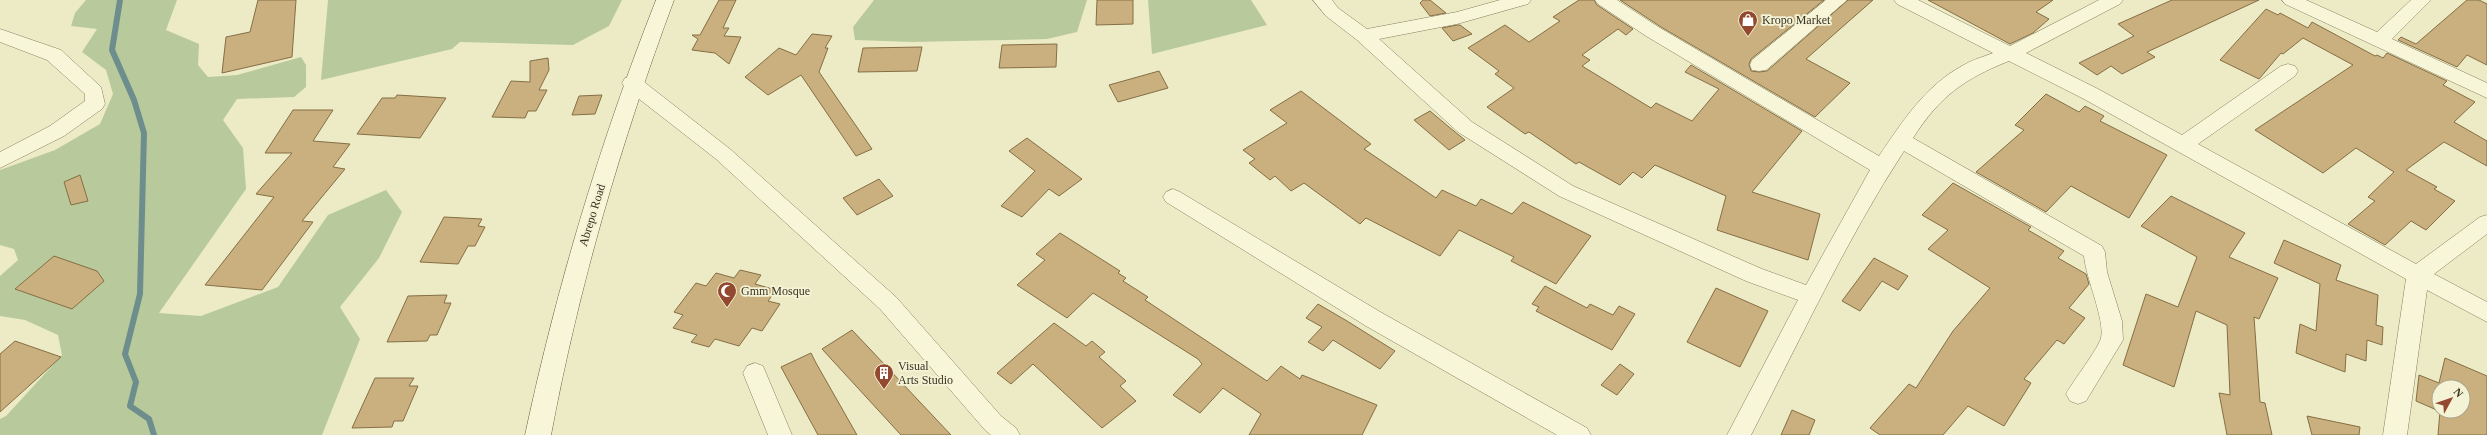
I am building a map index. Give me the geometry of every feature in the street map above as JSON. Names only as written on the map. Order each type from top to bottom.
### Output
[{"type":"main road","name":"Abrepo Road","points":[[538,435],[569,289],[632,83],[665,0]]},
{"type":"street","points":[[1322,0],[1332,12],[1364,36],[1465,127],[1566,191],[1754,275],[1811,296]]},
{"type":"street","points":[[1364,36],[1457,18],[1522,0]]},
{"type":"street","points":[[1604,0],[1653,32],[1883,168]]},
{"type":"street","points":[[1760,65],[1838,0]]},
{"type":"street","points":[[1903,0],[2008,54],[2091,94],[2487,313]]},
{"type":"street","points":[[1739,435],[1811,296],[1883,168],[1918,114],[1946,86],[1969,70],[2008,54],[2114,0]]},
{"type":"street","points":[[2291,0],[2487,91]]},
{"type":"street","points":[[2379,41],[2422,0]]},
{"type":"street","points":[[0,35],[54,55],[94,92],[95,104],[57,131],[0,161]]},
{"type":"street","points":[[2183,144],[2288,71]]},
{"type":"street","points":[[632,83],[723,154],[888,303],[993,423],[1008,435]]},
{"type":"street","points":[[1901,140],[2094,252],[2096,272],[2111,320],[2112,340],[2078,394]]},
{"type":"street","points":[[1173,197],[1273,260],[1516,401],[1579,435]]},
{"type":"street","points":[[2394,435],[2418,274],[2487,223]]},
{"type":"street","points":[[755,373],[780,435]]},
{"type":"green space","points":[[86,0],[177,0],[166,30],[199,44],[198,65],[208,77],[237,75],[301,57],[306,65],[306,87],[294,97],[237,99],[223,120],[243,148],[246,189],[159,313],[201,316],[278,287],[328,215],[386,190],[402,212],[379,258],[340,307],[360,339],[322,435],[0,435],[0,419],[6,416],[62,355],[58,335],[25,320],[0,316],[0,276],[18,260],[14,249],[0,245],[0,170],[55,150],[100,124],[113,94],[106,70],[82,52],[97,29],[71,26],[75,13]]},
{"type":"green space","points":[[328,0],[622,0],[609,26],[573,45],[460,42],[452,49],[321,80]]},
{"type":"green space","points":[[874,0],[1087,0],[1077,32],[1047,39],[913,42],[855,40],[853,27]]},
{"type":"green space","points":[[1148,0],[1251,0],[1267,25],[1152,54]]},
{"type":"building","points":[[258,0],[296,0],[292,57],[222,73],[226,37],[250,32]]},
{"type":"building","points":[[719,0],[736,0],[723,28],[729,28],[724,36],[741,37],[729,64],[715,53],[692,50],[698,39],[692,35],[700,35]]},
{"type":"building","points":[[1097,0],[1133,0],[1133,24],[1096,25]]},
{"type":"building","points":[[1423,0],[1430,0],[1446,13],[1430,16],[1420,3]]},
{"type":"building","points":[[1579,0],[1594,0],[1597,5],[1633,29],[1626,35],[1618,29],[1582,55],[1590,60],[1582,66],[1651,108],[1656,103],[1692,121],[1719,89],[1685,72],[1691,65],[1802,131],[1752,192],[1820,214],[1808,260],[1717,230],[1726,196],[1655,165],[1642,178],[1633,172],[1620,185],[1579,162],[1576,164],[1529,132],[1525,134],[1487,107],[1514,88],[1495,74],[1499,71],[1468,48],[1505,25],[1529,42],[1560,21],[1553,17]]},
{"type":"building","name":"Kropo Market","points":[[1620,0],[1824,0],[1751,59],[1749,64],[1751,71],[1759,72],[1767,71],[1848,0],[1873,0],[1806,59],[1850,83],[1815,117],[1661,27]]},
{"type":"building","points":[[1928,0],[2053,0],[2036,12],[2049,19],[2033,33],[2010,44]]},
{"type":"building","points":[[2172,0],[2259,0],[2147,52],[2155,57],[2122,74],[2111,66],[2097,75],[2079,63],[2134,36],[2118,24]]},
{"type":"building","points":[[2467,0],[2479,0],[2487,4],[2487,65],[2467,55],[2457,67],[2398,40],[2401,37],[2416,44]]},
{"type":"building","points":[[2266,9],[2278,15],[2280,13],[2308,28],[2312,22],[2375,56],[2377,55],[2383,58],[2387,53],[2447,81],[2443,85],[2475,102],[2454,122],[2487,141],[2487,166],[2444,142],[2406,170],[2437,187],[2434,189],[2455,201],[2426,230],[2411,221],[2385,245],[2348,224],[2375,201],[2368,197],[2394,172],[2356,148],[2323,173],[2255,130],[2353,65],[2303,38],[2283,54],[2281,53],[2259,79],[2220,60]]},
{"type":"building","points":[[1460,25],[1472,34],[1453,41],[1442,28]]},
{"type":"building","points":[[812,34],[832,36],[825,48],[828,48],[819,72],[872,149],[856,156],[801,75],[768,95],[745,77],[779,48],[796,55]]},
{"type":"building","points":[[1057,44],[1056,67],[999,68],[1002,45]]},
{"type":"building","points":[[922,47],[917,71],[858,72],[863,48]]},
{"type":"building","points":[[548,58],[549,70],[539,90],[547,90],[536,111],[528,111],[525,118],[492,117],[511,81],[530,82],[530,61]]},
{"type":"building","points":[[1159,71],[1168,88],[1118,102],[1109,85]]},
{"type":"building","points":[[1301,91],[1371,144],[1364,149],[1436,198],[1442,190],[1476,206],[1481,199],[1512,214],[1523,202],[1591,236],[1556,284],[1511,261],[1514,257],[1459,230],[1440,256],[1366,218],[1360,224],[1304,183],[1291,191],[1275,176],[1270,180],[1249,163],[1255,159],[1243,150],[1287,123],[1270,110]]},
{"type":"building","points":[[2046,94],[2079,112],[2085,106],[2104,116],[2100,121],[2167,155],[2129,218],[2071,186],[2046,212],[1976,172],[2024,130],[2015,125]]},
{"type":"building","points":[[397,95],[446,98],[420,138],[357,134],[382,98],[395,98]]},
{"type":"building","points":[[602,95],[595,114],[572,115],[579,96]]},
{"type":"building","points":[[293,110],[333,110],[313,141],[350,144],[333,167],[345,169],[302,221],[313,222],[262,290],[205,285],[274,197],[256,194],[292,153],[265,153]]},
{"type":"building","points":[[1430,111],[1465,140],[1449,150],[1414,120]]},
{"type":"building","points":[[1027,138],[1082,179],[1059,196],[1049,189],[1022,217],[1001,206],[1035,171],[1009,151]]},
{"type":"building","points":[[80,175],[88,201],[71,205],[64,182]]},
{"type":"building","points":[[879,179],[893,196],[857,215],[843,198]]},
{"type":"building","points":[[1953,183],[2031,227],[2028,230],[2064,251],[2058,258],[2086,274],[2089,284],[2069,308],[2085,318],[2064,344],[2057,340],[2024,379],[2031,383],[2004,426],[1968,406],[1943,435],[1880,435],[1870,428],[1909,384],[1916,388],[1953,331],[1990,288],[1928,249],[1948,230],[1922,215]]},
{"type":"building","points":[[2171,196],[2245,233],[2229,257],[2278,278],[2259,319],[2254,317],[2260,402],[2265,403],[2272,435],[2227,435],[2219,393],[2230,395],[2227,325],[2196,311],[2174,387],[2123,365],[2146,294],[2178,307],[2197,257],[2141,226]]},
{"type":"building","points":[[444,217],[482,219],[478,226],[485,227],[475,246],[468,246],[458,264],[420,262]]},
{"type":"building","points":[[1060,233],[1120,271],[1118,273],[1126,278],[1123,281],[1148,297],[1145,300],[1267,381],[1281,366],[1300,379],[1302,375],[1377,405],[1362,435],[1249,435],[1261,414],[1223,388],[1200,413],[1173,395],[1202,364],[1198,359],[1093,293],[1067,318],[1017,285],[1045,260],[1036,254]]},
{"type":"building","points":[[2284,240],[2341,265],[2336,280],[2378,295],[2376,325],[2383,327],[2382,345],[2367,340],[2366,361],[2346,354],[2345,372],[2296,353],[2300,324],[2316,331],[2320,284],[2274,263]]},
{"type":"building","points":[[54,256],[97,271],[104,281],[72,309],[15,289]]},
{"type":"building","points":[[1874,258],[1908,276],[1898,290],[1882,281],[1860,311],[1842,301]]},
{"type":"building","name":"Gmm Mosque","points":[[740,270],[761,275],[755,284],[776,290],[768,301],[780,304],[762,331],[752,328],[739,346],[715,339],[709,347],[691,342],[697,335],[673,328],[683,315],[674,312],[696,283],[706,286],[716,273],[734,278]]},
{"type":"building","points":[[1545,286],[1587,308],[1590,304],[1613,315],[1619,306],[1635,314],[1612,350],[1536,311],[1539,307],[1532,304]]},
{"type":"building","points":[[1716,288],[1768,311],[1740,367],[1687,342]]},
{"type":"building","points":[[447,295],[444,303],[451,303],[437,335],[430,335],[427,341],[387,342],[408,296]]},
{"type":"building","points":[[1318,304],[1395,351],[1380,369],[1333,340],[1323,351],[1308,342],[1322,327],[1306,318]]},
{"type":"building","points":[[1054,323],[1086,346],[1092,341],[1105,352],[1099,357],[1126,381],[1120,386],[1136,401],[1102,428],[1033,364],[1011,384],[997,373]]},
{"type":"building","name":"Visual Arts Studio","points":[[852,330],[951,435],[901,435],[822,349]]},
{"type":"building","points":[[15,341],[61,357],[0,412],[0,354]]},
{"type":"building","points":[[811,353],[857,435],[818,435],[781,367]]},
{"type":"building","points":[[2445,358],[2487,376],[2487,435],[2438,435],[2439,419],[2471,419],[2471,379],[2440,379]]},
{"type":"building","points":[[1620,364],[1634,374],[1617,395],[1601,385]]},
{"type":"building","points":[[2419,375],[2431,380],[2431,408],[2416,401]]},
{"type":"building","points":[[375,378],[414,378],[409,386],[418,386],[403,421],[394,421],[392,427],[352,428]]},
{"type":"building","points":[[1792,410],[1815,420],[1809,435],[1781,435]]},
{"type":"building","points":[[2307,416],[2360,427],[2359,435],[2312,435]]},
{"type":"waterway","points":[[120,0],[112,50],[134,100],[144,133],[140,294],[125,354],[136,382],[130,406],[149,419],[154,435]]},
{"type":"place","name":"Kropo Market","points":[[1748,37]]},
{"type":"place","name":"Gmm Mosque","points":[[727,308]]},
{"type":"place","name":"Visual Arts Studio","points":[[884,390]]}]
